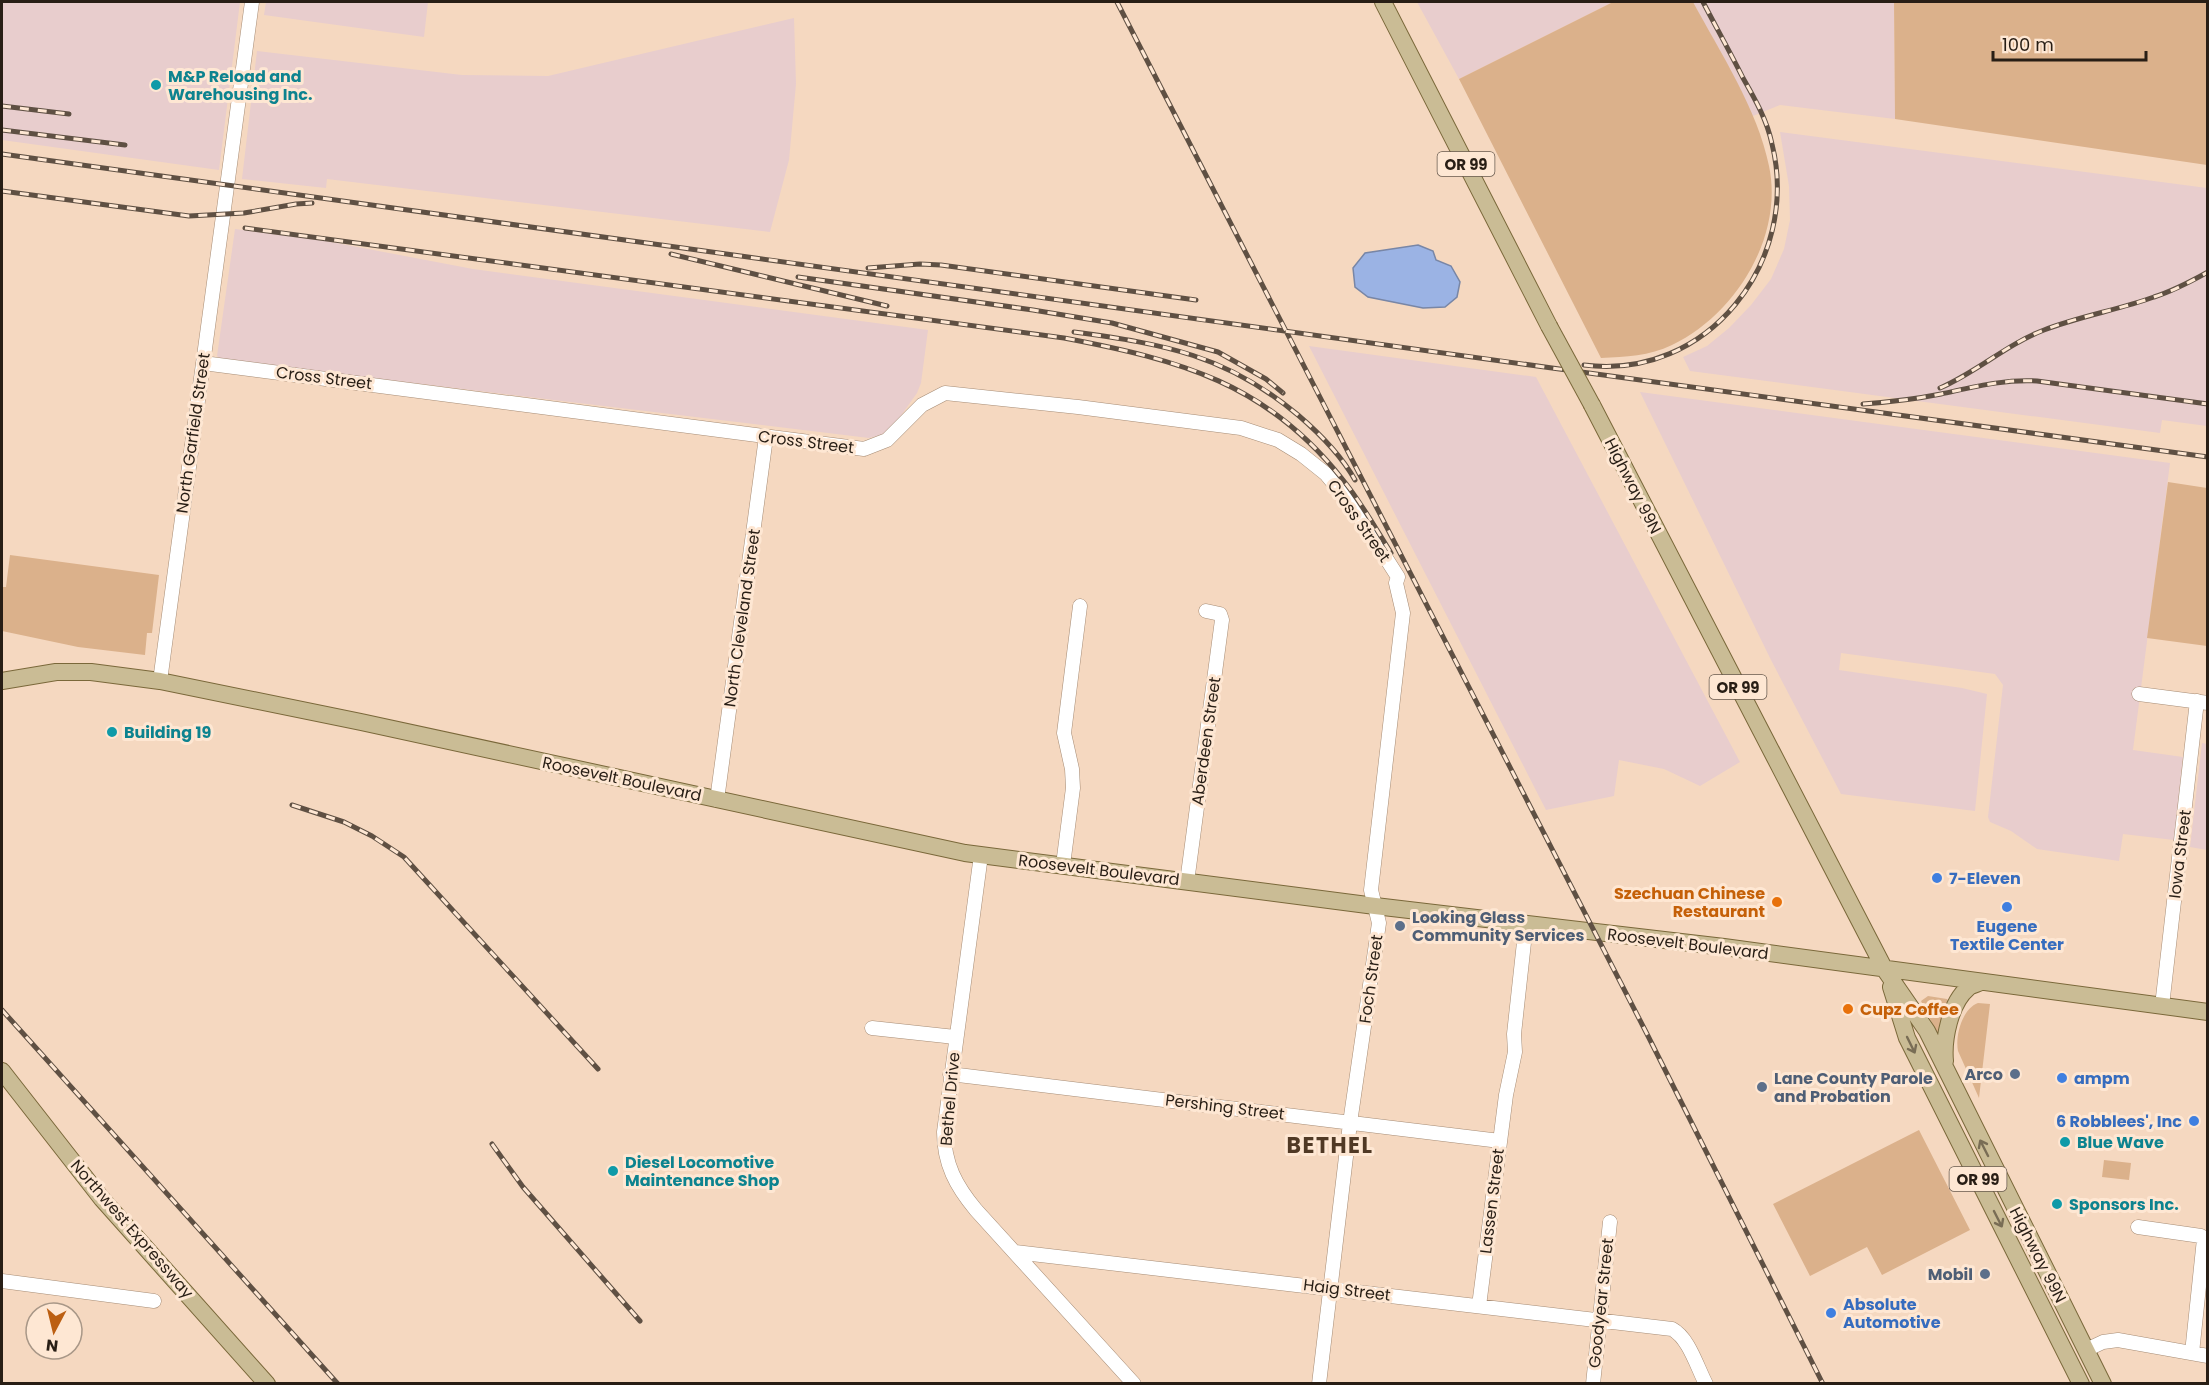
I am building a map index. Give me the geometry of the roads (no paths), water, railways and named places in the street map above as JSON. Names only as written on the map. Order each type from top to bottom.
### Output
[{"type":"main road","name":"Highway 99N","points":[[1383,2],[1885,970],[1927,1030],[2103,1383]]},
{"type":"main road","name":"Roosevelt Boulevard","points":[[2,681],[56,672],[91,672],[160,681],[981,855],[1375,906],[1724,947],[2208,1012]]},
{"type":"main road","name":"Highway 99N","points":[[1885,970],[1907,1038],[2081,1383]]},
{"type":"main road","points":[[1946,1071],[1943,1044],[1946,1029],[1960,996],[1968,988],[1981,981]]},
{"type":"main road","name":"Northwest Expressway","points":[[2,1071],[102,1199],[267,1383]]},
{"type":"street","name":"North Garfield Street","points":[[160,681],[252,2]]},
{"type":"street","name":"Cross Street","points":[[203,363],[864,449],[886,440],[922,405],[945,393],[1241,428],[1278,440],[1301,454],[1326,474],[1354,508],[1398,577]]},
{"type":"street","name":"North Cleveland Street","points":[[717,800],[766,437]]},
{"type":"street","name":"Foch Street","points":[[1319,1383],[1350,1123],[1379,923],[1371,890],[1402,613],[1396,582],[1398,577]]},
{"type":"street","points":[[1064,866],[1073,780],[1064,733],[1080,606]]},
{"type":"street","name":"Aberdeen Street","points":[[1187,882],[1222,620],[1220,614],[1206,611]]},
{"type":"street","points":[[2139,694],[2202,702]]},
{"type":"street","name":"Iowa Street","points":[[2162,1006],[2202,702]]},
{"type":"street","name":"Bethel Drive","points":[[981,855],[944,1132],[945,1154],[949,1169],[963,1195],[1134,1383]]},
{"type":"street","name":"Lassen Street","points":[[1479,1306],[1506,1095],[1515,1052],[1514,1034],[1526,924]]},
{"type":"street","points":[[872,1028],[955,1037]]},
{"type":"street","name":"Pershing Street","points":[[950,1074],[1500,1141]]},
{"type":"street","name":"Goodyear Street","points":[[1593,1383],[1610,1222]]},
{"type":"street","points":[[2138,1227],[2202,1236],[2205,1239],[2192,1353]]},
{"type":"street","name":"Haig Street","points":[[1015,1252],[1666,1328],[1678,1333],[1706,1383]]},
{"type":"street","points":[[2,1281],[154,1301]]},
{"type":"street","points":[[2086,1350],[2103,1342],[2118,1340],[2208,1356]]},
{"type":"water","points":[[1418,245],[1433,251],[1436,260],[1451,266],[1460,282],[1457,297],[1445,307],[1423,308],[1368,297],[1355,287],[1353,268],[1365,253]]},
{"type":"railway","points":[[1117,2],[1646,1032],[1823,1384]]},
{"type":"railway","points":[[1584,365],[1629,365],[1670,354],[1706,333],[1735,304],[1758,270],[1772,230],[1777,188],[1770,135],[1756,102],[1703,2]]},
{"type":"railway","points":[[2,106],[69,114]]},
{"type":"railway","points":[[2,130],[125,145]]},
{"type":"railway","points":[[2,154],[2208,457]]},
{"type":"railway","points":[[2,191],[189,216],[244,213],[312,203]]},
{"type":"railway","points":[[245,228],[1064,338],[1146,356],[1218,381],[1252,398],[1284,420],[1314,447],[1343,480],[1391,553]]},
{"type":"railway","points":[[671,254],[887,306]]},
{"type":"railway","points":[[868,268],[920,264],[941,265],[1196,300]]},
{"type":"railway","points":[[1940,388],[2030,336],[2058,325],[2161,295],[2208,272]]},
{"type":"railway","points":[[798,277],[1112,323],[1218,352],[1266,379],[1283,393]]},
{"type":"railway","points":[[1074,332],[1166,348],[1193,356],[1245,378],[1314,429],[1336,453],[1355,480]]},
{"type":"railway","points":[[1863,404],[1912,399],[2013,381],[2037,381],[2208,404]]},
{"type":"railway","points":[[292,805],[344,822],[372,836],[404,857],[598,1069]]},
{"type":"railway","points":[[2,1010],[338,1384]]},
{"type":"railway","points":[[492,1144],[523,1187],[640,1321]]},
{"type":"place","name":"M&P Reload and Warehousing Inc.","points":[[156,85]]},
{"type":"place","name":"Building 19","points":[[112,732]]},
{"type":"place","name":"7-Eleven","points":[[1937,878]]},
{"type":"place","name":"Szechuan Chinese Restaurant","points":[[1777,902]]},
{"type":"place","name":"Eugene Textile Center","points":[[2007,907]]},
{"type":"place","name":"Looking Glass Community Services","points":[[1400,926]]},
{"type":"place","name":"Cupz Coffee","points":[[1848,1009]]},
{"type":"place","name":"Arco","points":[[2015,1074]]},
{"type":"place","name":"ampm","points":[[2062,1078]]},
{"type":"place","name":"Lane County Parole and Probation","points":[[1762,1087]]},
{"type":"place","name":"6 Robblees', Inc","points":[[2194,1121]]},
{"type":"place","name":"Blue Wave","points":[[2065,1142]]},
{"type":"place","name":"Diesel Locomotive Maintenance Shop","points":[[613,1171]]},
{"type":"place","name":"Sponsors Inc.","points":[[2057,1204]]},
{"type":"place","name":"Mobil","points":[[1985,1274]]},
{"type":"place","name":"Absolute Automotive","points":[[1831,1313]]},
{"type":"district","name":"BETHEL","points":[[1330,1145]]}]
